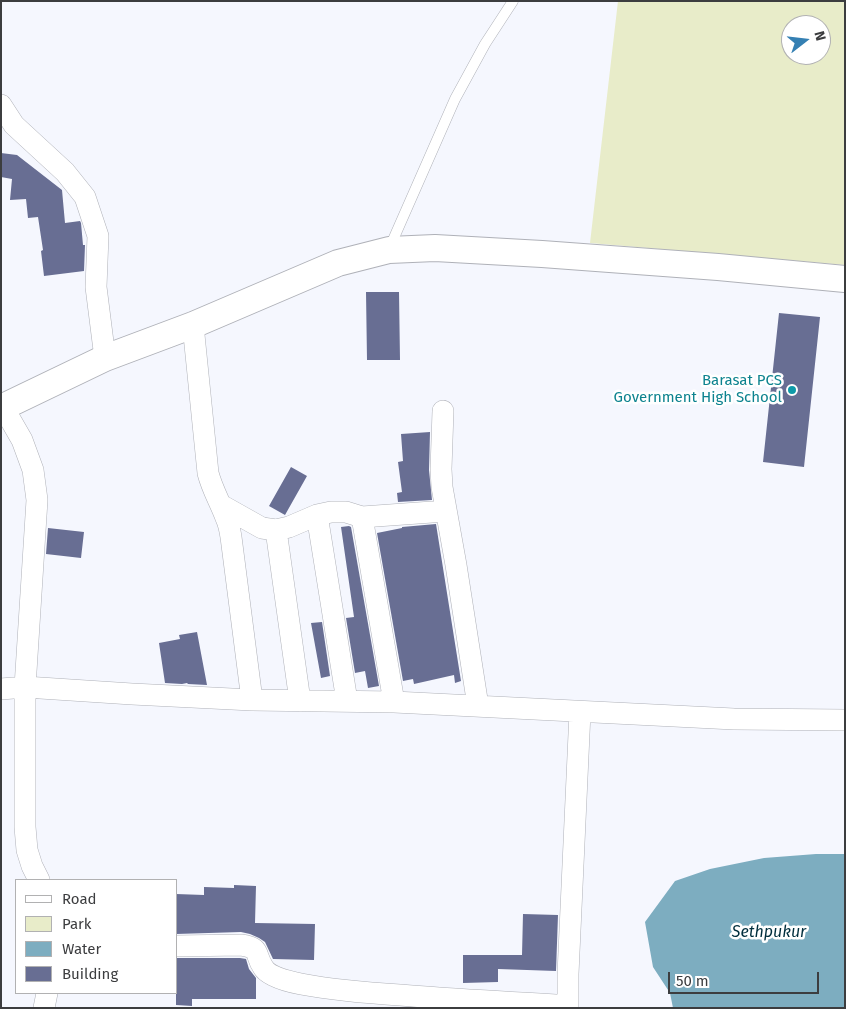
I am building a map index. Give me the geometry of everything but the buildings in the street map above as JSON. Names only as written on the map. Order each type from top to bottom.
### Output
[{"type":"street","points":[[1,105],[8,128],[65,172],[85,197],[98,236],[96,287],[105,358]]},
{"type":"street","points":[[38,879],[27,850],[25,827],[25,687],[37,500],[33,470],[22,440],[2,407],[105,358],[193,326],[338,263],[389,250],[435,248],[532,253],[845,279]]},
{"type":"street","points":[[193,326],[208,473],[227,520],[231,537],[252,700]]},
{"type":"street","points":[[443,411],[442,487],[478,706]]},
{"type":"street","points":[[221,505],[262,528],[276,530],[289,527],[316,515],[331,512],[346,512],[362,517],[446,511]]},
{"type":"street","points":[[316,515],[347,701]]},
{"type":"street","points":[[362,517],[394,702]]},
{"type":"street","points":[[276,530],[300,701]]},
{"type":"street","points":[[1,688],[25,687],[252,700],[394,702],[725,719],[845,720]]},
{"type":"street","points":[[178,946],[250,946],[255,950],[263,968],[270,974],[300,984],[355,992],[568,1007],[568,964],[580,712]]},
{"type":"street","points":[[44,1008],[47,994]]},
{"type":"lane","points":[[389,250],[455,99],[485,44],[513,1]]},
{"type":"green space","points":[[618,1],[845,1],[845,265],[590,243]]},
{"type":"water","name":"Sethpukur","points":[[845,854],[845,1008],[673,1008],[670,993],[653,967],[645,922],[675,881],[710,869],[764,858]]},
{"type":"place","name":"Barasat PCS Government High School","points":[[792,390]]}]
